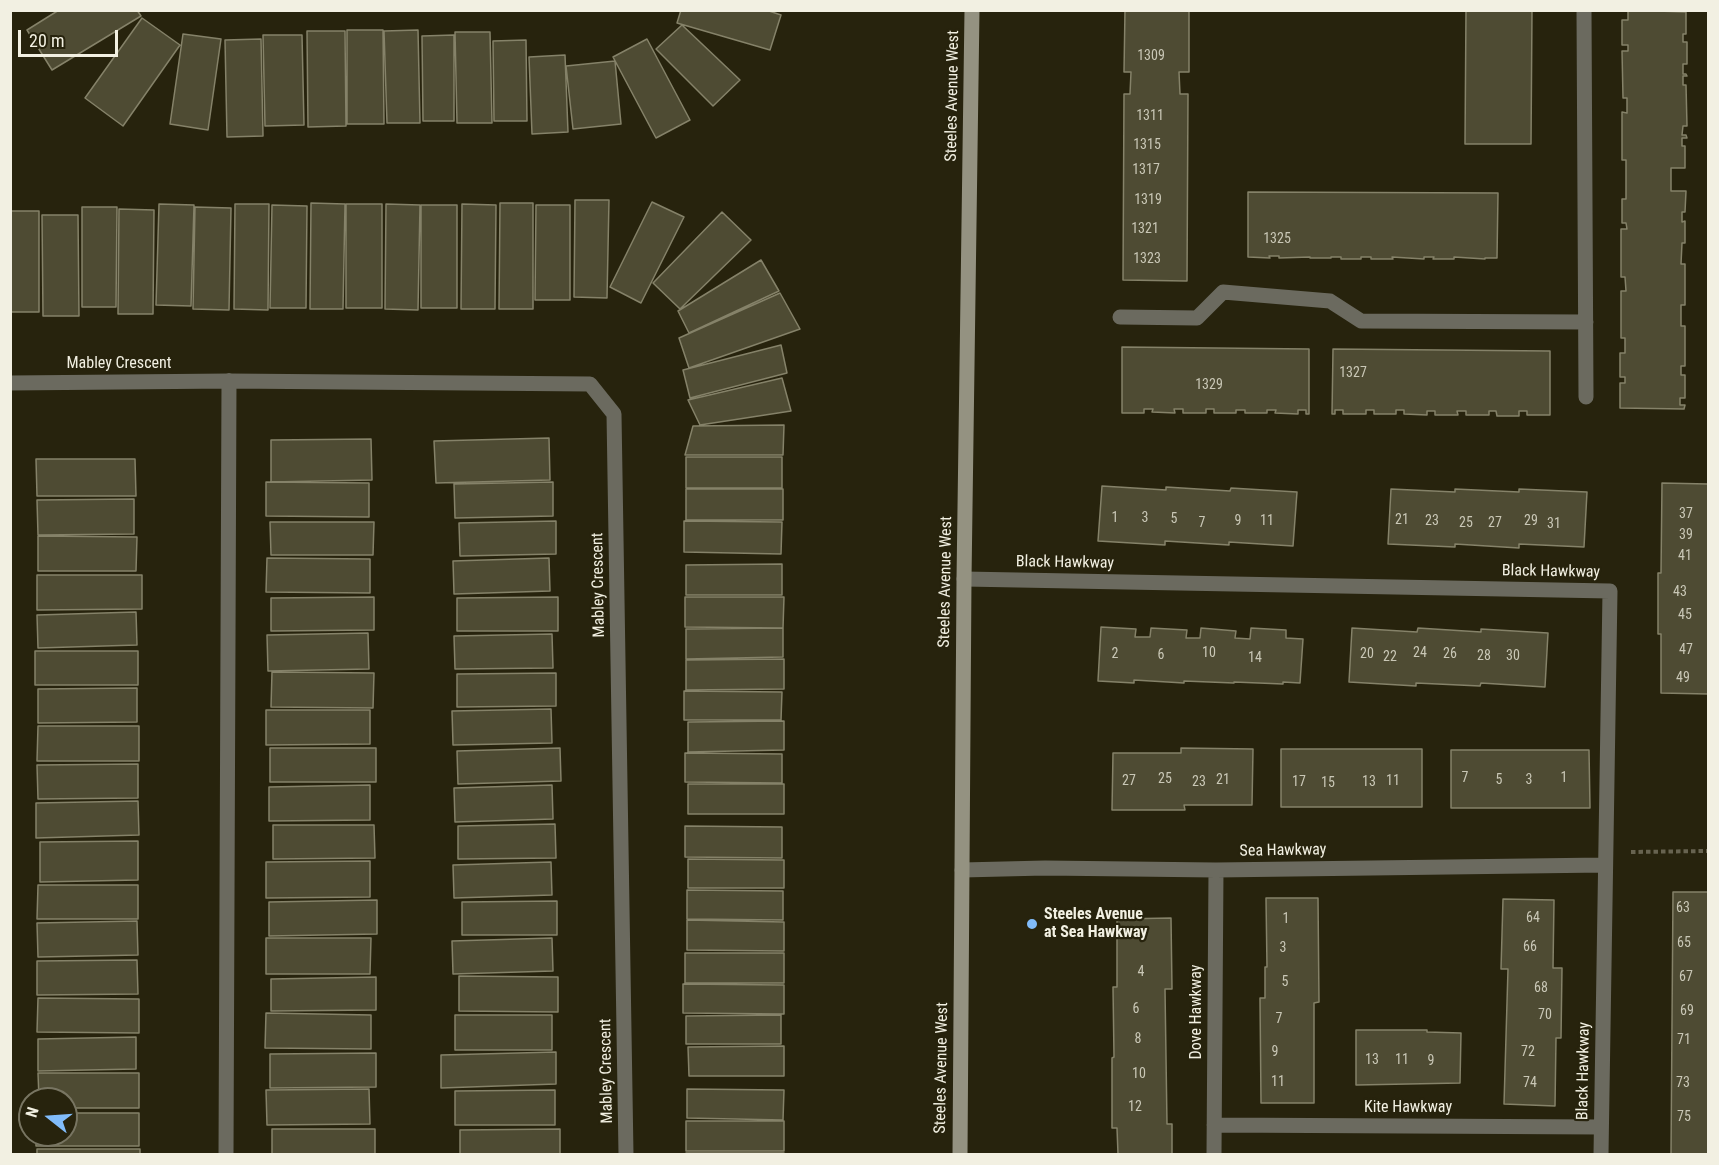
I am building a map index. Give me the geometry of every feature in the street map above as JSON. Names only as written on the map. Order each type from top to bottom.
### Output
[{"type":"main road","name":"Steeles Avenue West","points":[[960,1155],[964,579],[972,10]]},
{"type":"street","points":[[1584,10],[1586,398]]},
{"type":"street","points":[[1120,316],[1197,318],[1223,292],[1330,301],[1361,321],[1586,322]]},
{"type":"street","points":[[226,1155],[229,381]]},
{"type":"street","name":"Mabley Crescent","points":[[10,383],[229,381],[590,384],[614,414],[627,1155]]},
{"type":"street","name":"Black Hawkway","points":[[964,579],[1610,591],[1601,1155]]},
{"type":"street","name":"Sea Hawkway","points":[[963,870],[1045,868],[1215,870],[1604,865]]},
{"type":"street","name":"Dove Hawkway","points":[[1214,1155],[1215,870]]},
{"type":"street","name":"Kite Hawkway","points":[[1215,1125],[1601,1127]]},
{"type":"path","points":[[1604,865],[1633,851],[1708,851]]},
{"type":"building","points":[[59,10],[137,10],[141,16],[52,70],[27,30]]},
{"type":"building","points":[[681,10],[766,10],[781,15],[770,50],[677,23]]},
{"type":"building","points":[[1125,10],[1189,10],[1189,72],[1179,72],[1180,94],[1188,94],[1187,281],[1123,280],[1124,94],[1130,94],[1131,72],[1124,72]]},
{"type":"building","points":[[1466,10],[1532,10],[1531,144],[1465,144]]},
{"type":"building","points":[[1628,10],[1686,12],[1686,34],[1683,34],[1683,42],[1687,42],[1687,64],[1683,64],[1683,74],[1687,76],[1683,76],[1683,85],[1686,85],[1687,126],[1683,126],[1682,135],[1686,135],[1687,138],[1682,138],[1682,146],[1685,146],[1685,168],[1671,168],[1671,191],[1686,191],[1685,212],[1682,212],[1682,222],[1685,221],[1685,243],[1682,243],[1681,264],[1685,264],[1685,305],[1681,305],[1681,326],[1685,326],[1685,366],[1681,366],[1681,375],[1685,375],[1685,398],[1680,398],[1680,405],[1685,405],[1684,409],[1620,408],[1620,383],[1625,383],[1625,377],[1620,377],[1620,353],[1625,353],[1625,338],[1621,338],[1621,291],[1626,291],[1625,277],[1621,277],[1621,229],[1627,229],[1626,223],[1622,223],[1622,199],[1626,199],[1626,160],[1622,160],[1622,112],[1627,113],[1627,98],[1623,98],[1622,51],[1628,51],[1628,45],[1622,45],[1622,20],[1628,20]]},
{"type":"building","points":[[142,18],[180,45],[123,126],[85,98]]},
{"type":"building","points":[[682,25],[740,80],[713,106],[656,49]]},
{"type":"building","points":[[347,30],[383,30],[384,124],[347,124]]},
{"type":"building","points":[[418,30],[420,123],[387,123],[384,31]]},
{"type":"building","points":[[307,31],[345,31],[346,126],[308,127]]},
{"type":"building","points":[[455,32],[490,32],[492,123],[457,123]]},
{"type":"building","points":[[183,34],[221,39],[208,130],[170,124]]},
{"type":"building","points":[[263,35],[302,35],[304,125],[265,126]]},
{"type":"building","points":[[454,35],[454,121],[423,121],[422,36]]},
{"type":"building","points":[[261,39],[263,136],[227,137],[225,40]]},
{"type":"building","points":[[647,39],[690,120],[656,138],[613,57]]},
{"type":"building","points":[[526,40],[527,121],[494,121],[493,41]]},
{"type":"building","points":[[565,55],[568,132],[532,134],[529,57]]},
{"type":"building","points":[[615,61],[621,124],[573,129],[566,66]]},
{"type":"building","points":[[1248,192],[1498,193],[1497,258],[1248,257]]},
{"type":"building","points":[[575,200],[609,200],[607,298],[574,297]]},
{"type":"building","points":[[652,202],[684,217],[641,303],[610,287]]},
{"type":"building","points":[[311,203],[345,204],[343,309],[310,309]]},
{"type":"building","points":[[500,203],[533,203],[533,309],[499,309]]},
{"type":"building","points":[[159,204],[194,205],[191,306],[156,305]]},
{"type":"building","points":[[235,204],[269,204],[268,310],[234,309]]},
{"type":"building","points":[[346,204],[382,204],[382,308],[346,308]]},
{"type":"building","points":[[386,204],[420,205],[418,310],[385,309]]},
{"type":"building","points":[[462,204],[496,205],[495,309],[461,309]]},
{"type":"building","points":[[272,205],[307,206],[306,308],[270,308]]},
{"type":"building","points":[[421,205],[457,205],[457,308],[421,308]]},
{"type":"building","points":[[536,205],[570,205],[570,300],[535,300]]},
{"type":"building","points":[[82,207],[117,207],[116,307],[82,307]]},
{"type":"building","points":[[195,207],[231,208],[229,310],[193,309]]},
{"type":"building","points":[[119,209],[154,210],[153,314],[118,314]]},
{"type":"building","points":[[10,211],[39,211],[39,312],[10,312]]},
{"type":"building","points":[[722,212],[751,240],[680,309],[653,283]]},
{"type":"building","points":[[42,215],[78,215],[79,316],[43,316]]},
{"type":"building","points":[[761,260],[779,291],[689,333],[678,311]]},
{"type":"building","points":[[780,293],[800,329],[689,368],[679,338]]},
{"type":"building","points":[[781,345],[787,373],[690,398],[683,370]]},
{"type":"building","points":[[1122,347],[1309,349],[1309,414],[1306,414],[1306,410],[1298,410],[1298,414],[1275,413],[1276,410],[1267,410],[1267,413],[1245,413],[1245,410],[1236,410],[1236,413],[1214,413],[1214,409],[1206,409],[1206,413],[1183,413],[1183,409],[1174,409],[1175,413],[1152,412],[1153,409],[1144,409],[1144,413],[1122,413]]},
{"type":"building","points":[[1333,349],[1550,351],[1550,415],[1527,415],[1527,411],[1519,411],[1519,416],[1497,416],[1496,411],[1489,411],[1489,415],[1466,415],[1466,411],[1457,411],[1458,415],[1435,415],[1435,411],[1427,411],[1427,415],[1404,414],[1404,410],[1396,410],[1396,414],[1374,414],[1374,410],[1366,410],[1366,414],[1343,414],[1343,410],[1335,410],[1335,414],[1332,414]]},
{"type":"building","points":[[782,378],[791,411],[700,425],[688,400]]},
{"type":"building","points":[[784,425],[783,455],[685,455],[693,426]]},
{"type":"building","points":[[549,438],[550,480],[436,483],[434,441]]},
{"type":"building","points":[[371,439],[372,480],[271,482],[271,440]]},
{"type":"building","points":[[686,457],[782,457],[782,488],[686,488]]},
{"type":"building","points":[[36,459],[135,459],[136,496],[37,496]]},
{"type":"building","points":[[266,482],[369,483],[369,517],[266,516]]},
{"type":"building","points":[[553,482],[553,516],[455,518],[454,484]]},
{"type":"building","points":[[1662,483],[1708,484],[1708,694],[1661,693],[1658,573],[1661,573]]},
{"type":"building","points":[[1102,486],[1166,490],[1166,487],[1297,492],[1293,546],[1229,542],[1229,545],[1165,541],[1165,545],[1098,541]]},
{"type":"building","points":[[686,489],[783,489],[783,520],[686,520]]},
{"type":"building","points":[[1391,489],[1455,492],[1455,489],[1519,492],[1519,489],[1587,492],[1584,547],[1519,544],[1519,548],[1455,544],[1455,547],[1388,544]]},
{"type":"building","points":[[134,499],[134,534],[38,535],[37,500]]},
{"type":"building","points":[[556,521],[556,554],[460,556],[459,523]]},
{"type":"building","points":[[684,521],[782,522],[781,554],[684,552]]},
{"type":"building","points":[[270,522],[374,522],[373,555],[271,555]]},
{"type":"building","points":[[38,536],[137,537],[136,571],[38,571]]},
{"type":"building","points":[[267,558],[370,559],[370,593],[266,592]]},
{"type":"building","points":[[549,558],[550,591],[454,594],[453,561]]},
{"type":"building","points":[[782,564],[782,595],[686,595],[686,565]]},
{"type":"building","points":[[37,575],[142,575],[142,609],[37,610]]},
{"type":"building","points":[[374,597],[374,630],[271,631],[271,598]]},
{"type":"building","points":[[558,597],[558,631],[457,631],[457,598]]},
{"type":"building","points":[[685,597],[784,597],[783,628],[685,627]]},
{"type":"building","points":[[136,612],[137,645],[38,648],[37,615]]},
{"type":"building","points":[[1101,627],[1136,629],[1135,637],[1150,637],[1151,628],[1187,630],[1186,638],[1200,638],[1201,628],[1236,631],[1235,638],[1250,639],[1251,628],[1286,630],[1286,638],[1303,639],[1300,683],[1098,681]]},
{"type":"building","points":[[783,628],[783,657],[686,659],[686,629]]},
{"type":"building","points":[[1352,628],[1417,632],[1418,628],[1548,633],[1545,687],[1481,683],[1480,686],[1416,683],[1416,686],[1349,682]]},
{"type":"building","points":[[368,633],[369,669],[268,671],[267,635]]},
{"type":"building","points":[[552,634],[553,668],[455,669],[454,636]]},
{"type":"building","points":[[35,651],[138,651],[138,685],[35,685]]},
{"type":"building","points":[[784,659],[784,689],[686,690],[686,660]]},
{"type":"building","points":[[272,672],[374,673],[373,708],[271,707]]},
{"type":"building","points":[[556,673],[556,706],[457,707],[457,674]]},
{"type":"building","points":[[137,688],[137,722],[38,723],[38,689]]},
{"type":"building","points":[[684,691],[782,692],[781,720],[684,720]]},
{"type":"building","points":[[551,709],[552,743],[453,745],[452,711]]},
{"type":"building","points":[[266,710],[370,710],[370,744],[266,745]]},
{"type":"building","points":[[784,721],[784,750],[688,752],[688,722]]},
{"type":"building","points":[[38,726],[139,726],[139,761],[37,761]]},
{"type":"building","points":[[270,748],[376,748],[376,782],[270,782]]},
{"type":"building","points":[[560,748],[561,781],[458,784],[457,751]]},
{"type":"building","points":[[1181,748],[1253,749],[1252,805],[1184,805],[1185,810],[1112,810],[1113,753],[1181,753]]},
{"type":"building","points":[[1281,749],[1422,749],[1422,807],[1281,807]]},
{"type":"building","points":[[1451,750],[1589,750],[1590,808],[1451,808]]},
{"type":"building","points":[[685,753],[782,754],[782,783],[685,782]]},
{"type":"building","points":[[138,764],[138,798],[38,799],[37,765]]},
{"type":"building","points":[[688,784],[784,784],[784,814],[688,814]]},
{"type":"building","points":[[370,785],[370,820],[269,821],[269,787]]},
{"type":"building","points":[[552,785],[553,819],[455,822],[454,788]]},
{"type":"building","points":[[138,801],[139,835],[36,838],[36,803]]},
{"type":"building","points":[[555,824],[556,858],[458,859],[458,826]]},
{"type":"building","points":[[273,825],[374,825],[375,858],[273,859]]},
{"type":"building","points":[[685,826],[782,827],[782,858],[685,857]]},
{"type":"building","points":[[138,841],[138,880],[40,882],[40,842]]},
{"type":"building","points":[[688,859],[784,860],[784,888],[688,888]]},
{"type":"building","points":[[370,861],[370,897],[266,898],[266,862]]},
{"type":"building","points":[[551,862],[552,895],[454,898],[453,865]]},
{"type":"building","points":[[38,885],[138,885],[138,919],[37,919]]},
{"type":"building","points":[[687,890],[783,891],[783,920],[687,919]]},
{"type":"building","points":[[1673,892],[1708,892],[1708,1154],[1671,1154]]},
{"type":"building","points":[[1266,898],[1318,898],[1319,1002],[1314,1003],[1314,1103],[1261,1103],[1260,998],[1265,998],[1265,967],[1267,967]]},
{"type":"building","points":[[1503,899],[1554,900],[1553,968],[1562,968],[1561,1038],[1556,1038],[1555,1106],[1504,1104],[1508,969],[1501,969]]},
{"type":"building","points":[[377,900],[377,934],[269,936],[269,902]]},
{"type":"building","points":[[557,901],[557,935],[462,935],[462,902]]},
{"type":"building","points":[[1171,918],[1172,989],[1165,989],[1167,1124],[1172,1124],[1172,1154],[1118,1154],[1117,1128],[1112,1128],[1113,987],[1117,987],[1117,919]]},
{"type":"building","points":[[687,920],[784,922],[784,951],[687,950]]},
{"type":"building","points":[[137,921],[138,955],[38,957],[37,923]]},
{"type":"building","points":[[266,938],[371,938],[370,974],[266,974]]},
{"type":"building","points":[[552,938],[553,971],[453,974],[452,941]]},
{"type":"building","points":[[685,953],[784,953],[784,983],[685,983]]},
{"type":"building","points":[[137,960],[138,994],[37,995],[37,961]]},
{"type":"building","points":[[459,976],[558,977],[558,1012],[459,1011]]},
{"type":"building","points":[[376,977],[376,1010],[271,1011],[271,979]]},
{"type":"building","points":[[683,984],[784,985],[784,1014],[683,1013]]},
{"type":"building","points":[[38,998],[139,999],[139,1033],[37,1032]]},
{"type":"building","points":[[266,1013],[371,1015],[371,1049],[265,1048]]},
{"type":"building","points":[[455,1015],[552,1015],[552,1050],[455,1050]]},
{"type":"building","points":[[781,1015],[781,1044],[686,1044],[686,1016]]},
{"type":"building","points":[[1356,1030],[1427,1030],[1427,1032],[1461,1033],[1460,1083],[1356,1085]]},
{"type":"building","points":[[136,1037],[136,1069],[38,1071],[38,1039]]},
{"type":"building","points":[[784,1046],[784,1076],[689,1076],[688,1047]]},
{"type":"building","points":[[556,1052],[556,1084],[441,1088],[441,1055]]},
{"type":"building","points":[[376,1053],[376,1087],[270,1088],[270,1054]]},
{"type":"building","points":[[38,1073],[139,1073],[139,1108],[78,1108],[78,1087],[39,1087]]},
{"type":"building","points":[[369,1089],[370,1124],[267,1125],[266,1090]]},
{"type":"building","points":[[687,1089],[784,1090],[783,1120],[687,1118]]},
{"type":"building","points":[[555,1090],[555,1125],[455,1125],[455,1091]]},
{"type":"building","points":[[78,1113],[139,1113],[139,1146],[78,1146]]},
{"type":"building","points":[[686,1121],[784,1121],[784,1151],[686,1151]]},
{"type":"building","points":[[272,1129],[375,1129],[375,1154],[272,1154]]},
{"type":"building","points":[[560,1129],[560,1154],[460,1154],[460,1130]]},
{"type":"building","points":[[37,1149],[140,1149],[140,1154],[37,1154]]},
{"type":"building","points":[[784,1153],[784,1154],[686,1154]]},
{"type":"place","name":"Steeles Avenue at Sea Hawkway","points":[[1032,924]]}]
